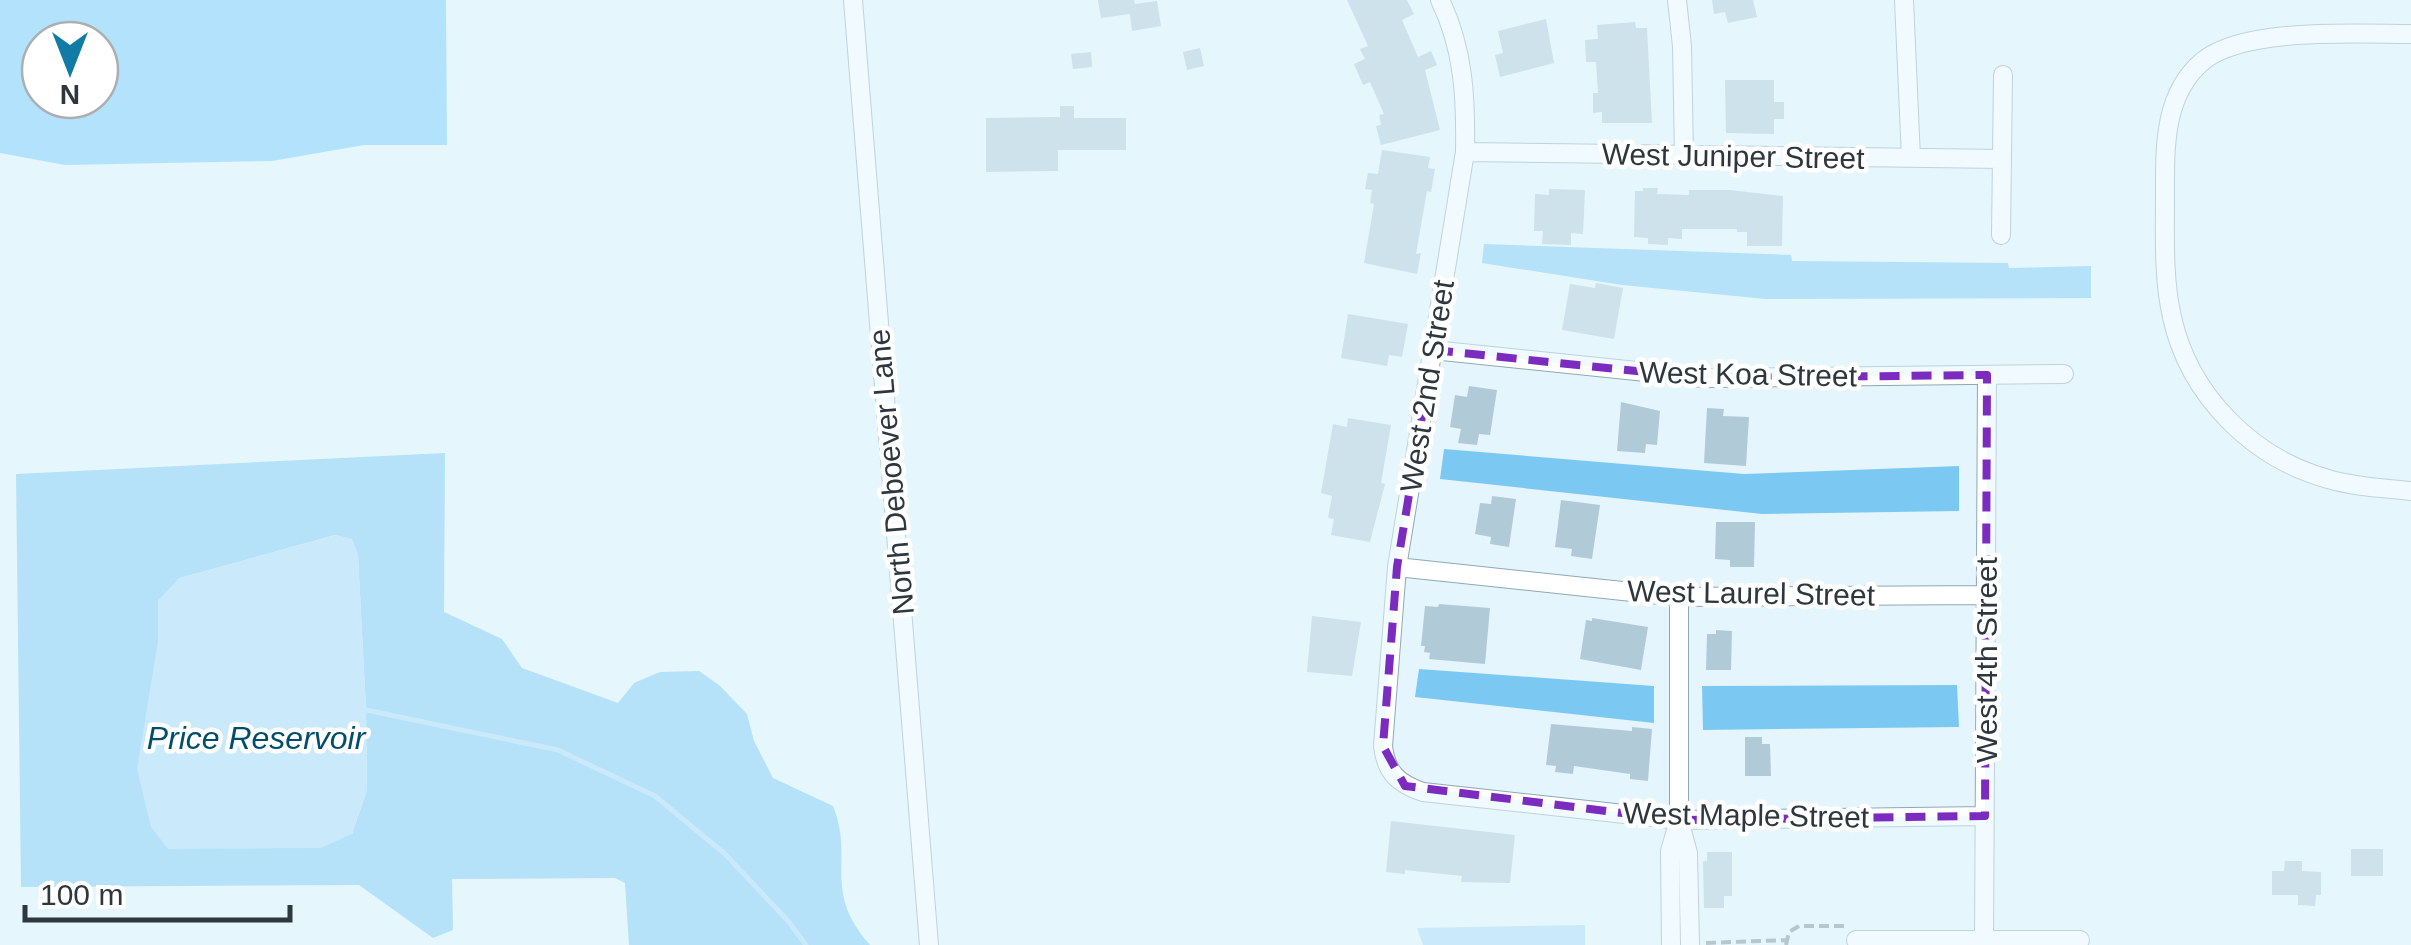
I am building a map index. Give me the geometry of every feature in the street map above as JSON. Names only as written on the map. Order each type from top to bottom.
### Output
[{"type":"street","name":"North Deboever Lane","points":[[853,0],[929,945]]},
{"type":"street","name":"West 2nd Street","points":[[1393,775],[1385,760],[1384,746],[1397,568],[1465,152],[1464,78],[1440,0]]},
{"type":"street","points":[[1677,0],[1684,156]]},
{"type":"street","points":[[1904,0],[1911,158]]},
{"type":"street","points":[[2411,34],[2254,39],[2225,48],[2204,60],[2187,78],[2173,104],[2165,158],[2167,284],[2172,317],[2193,373],[2215,405],[2249,440],[2284,463],[2330,480],[2411,491]]},
{"type":"street","points":[[2001,235],[2003,75]]},
{"type":"street","name":"West Juniper Street","points":[[1465,152],[2002,159]]},
{"type":"street","name":"West Koa Street","points":[[1433,350],[1704,378],[2064,374]]},
{"type":"street","name":"West 4th Street","points":[[1984,942],[1987,375]]},
{"type":"street","name":"West Laurel Street","points":[[1397,568],[1679,597],[1986,595]]},
{"type":"street","points":[[1679,597],[1679,820],[1688,853],[1690,944]]},
{"type":"street","name":"West Maple Street","points":[[1393,775],[1405,786],[1423,792],[1679,820],[1985,816]]},
{"type":"street","points":[[1671,945],[1670,851],[1679,820]]},
{"type":"street","points":[[1856,940],[2080,940]]},
{"type":"path","points":[[1690,944],[1786,940]]},
{"type":"highlighted area","points":[[1433,350],[1704,378],[1987,375],[1985,816],[1679,820],[1405,786],[1383,746],[1397,567]]},
{"type":"shaded area","points":[[0,0],[446,0],[447,145],[364,145],[272,161],[65,165],[0,153]]},
{"type":"shaded area","points":[[1484,244],[1791,255],[1792,261],[2008,263],[2009,268],[2091,266],[2091,298],[1766,299],[1622,285],[1482,263]]},
{"type":"shaded area","points":[[1444,449],[1744,474],[1959,466],[1959,511],[1762,514],[1440,479]]},
{"type":"shaded area","points":[[445,453],[444,612],[502,639],[522,668],[618,703],[634,683],[660,672],[699,671],[719,685],[747,714],[754,741],[773,778],[833,806],[839,825],[847,908],[870,945],[629,945],[625,883],[615,878],[452,879],[453,930],[433,938],[359,885],[21,887],[16,474]],"holes":[[[335,535],[352,539],[358,555],[367,790],[352,834],[158,641],[158,601],[180,578]]]},
{"type":"shaded area","points":[[1419,669],[1654,686],[1654,723],[1415,697]]},
{"type":"shaded area","points":[[1957,685],[1959,727],[1703,730],[1702,686]]},
{"type":"water","name":"Price Reservoir","points":[[336,535],[352,539],[358,555],[367,790],[352,834],[321,848],[168,849],[151,827],[137,769],[158,641],[158,601],[180,578]]},
{"type":"water","points":[[1585,925],[1585,945],[1423,945],[1417,928]]},
{"type":"building","points":[[1098,0],[1134,0],[1135,4],[1157,1],[1161,26],[1132,31],[1130,14],[1101,18]]},
{"type":"building","points":[[1347,0],[1407,0],[1414,14],[1402,20],[1418,57],[1431,51],[1437,65],[1425,70],[1440,130],[1381,145],[1376,126],[1381,125],[1379,115],[1384,114],[1370,82],[1363,85],[1354,64],[1365,59],[1360,49],[1368,46]]},
{"type":"building","points":[[1712,0],[1753,0],[1757,17],[1728,23],[1725,12],[1714,14]]},
{"type":"building","points":[[1546,19],[1554,63],[1500,77],[1495,55],[1503,53],[1498,31]]},
{"type":"building","points":[[1635,22],[1636,28],[1647,28],[1652,123],[1602,123],[1602,112],[1593,113],[1593,93],[1598,93],[1596,62],[1586,62],[1585,40],[1598,39],[1597,25]]},
{"type":"building","points":[[1200,48],[1204,66],[1187,70],[1183,52]]},
{"type":"building","points":[[1091,52],[1092,67],[1073,69],[1071,54]]},
{"type":"building","points":[[1725,80],[1774,80],[1774,102],[1784,102],[1784,119],[1774,119],[1774,134],[1726,133]]},
{"type":"building","points":[[1060,106],[1074,106],[1074,118],[1126,118],[1126,150],[1058,150],[1058,171],[986,172],[986,118],[1060,117]]},
{"type":"building","points":[[1382,150],[1430,157],[1428,168],[1435,169],[1431,192],[1427,191],[1416,254],[1421,253],[1417,274],[1364,263],[1374,204],[1370,203],[1372,190],[1365,189],[1368,173],[1378,174]]},
{"type":"building","points":[[1658,188],[1657,194],[1730,190],[1783,196],[1782,246],[1747,246],[1747,232],[1737,229],[1682,229],[1682,239],[1668,238],[1668,245],[1648,244],[1648,238],[1634,237],[1635,191]]},
{"type":"building","points":[[1549,189],[1585,190],[1583,234],[1571,233],[1571,245],[1542,244],[1543,231],[1534,231],[1535,194],[1549,195]]},
{"type":"building","points":[[1596,283],[1623,288],[1614,339],[1562,330],[1570,284],[1595,288]]},
{"type":"building","points":[[1348,314],[1408,324],[1402,357],[1389,355],[1387,366],[1341,358]]},
{"type":"building","points":[[1469,386],[1497,390],[1490,435],[1479,434],[1477,445],[1458,443],[1461,429],[1450,427],[1455,395],[1467,397]]},
{"type":"building","points":[[1621,402],[1660,411],[1657,445],[1646,444],[1645,453],[1617,451]]},
{"type":"building","points":[[1707,408],[1724,409],[1723,416],[1749,417],[1746,466],[1704,463]]},
{"type":"building","points":[[1348,418],[1391,425],[1381,483],[1385,484],[1370,542],[1331,535],[1334,519],[1328,518],[1332,496],[1321,493],[1333,424],[1347,427]]},
{"type":"building","points":[[1492,496],[1516,499],[1509,547],[1490,544],[1491,537],[1475,534],[1480,503],[1491,504]]},
{"type":"building","points":[[1561,500],[1600,505],[1592,559],[1571,556],[1572,549],[1555,547]]},
{"type":"building","points":[[1716,522],[1755,522],[1754,567],[1730,567],[1730,560],[1715,559]]},
{"type":"building","points":[[1425,606],[1490,608],[1485,664],[1429,659],[1430,653],[1421,646]]},
{"type":"building","points":[[1312,616],[1361,622],[1352,676],[1307,672]]},
{"type":"building","points":[[1586,620],[1648,627],[1641,670],[1580,659]]},
{"type":"building","points":[[1716,630],[1732,631],[1731,670],[1706,670],[1707,634],[1716,634]]},
{"type":"building","points":[[1551,724],[1652,729],[1648,781],[1630,779],[1630,774],[1574,766],[1573,774],[1555,772],[1556,766],[1546,765]]},
{"type":"building","points":[[1745,737],[1762,737],[1762,744],[1770,744],[1771,776],[1745,776]]},
{"type":"building","points":[[1391,821],[1515,835],[1510,883],[1461,882],[1462,876],[1405,870],[1405,874],[1386,872]]},
{"type":"building","points":[[2351,849],[2383,849],[2383,876],[2351,876]]},
{"type":"building","points":[[1707,852],[1732,852],[1732,896],[1724,896],[1724,908],[1704,908],[1703,861],[1707,861]]},
{"type":"building","points":[[2285,861],[2302,861],[2302,871],[2321,872],[2321,895],[2316,895],[2315,906],[2298,905],[2298,895],[2272,895],[2272,871],[2284,871]]},
{"type":"waterway","points":[[366,710],[558,750],[655,796],[725,854],[806,945]]}]
